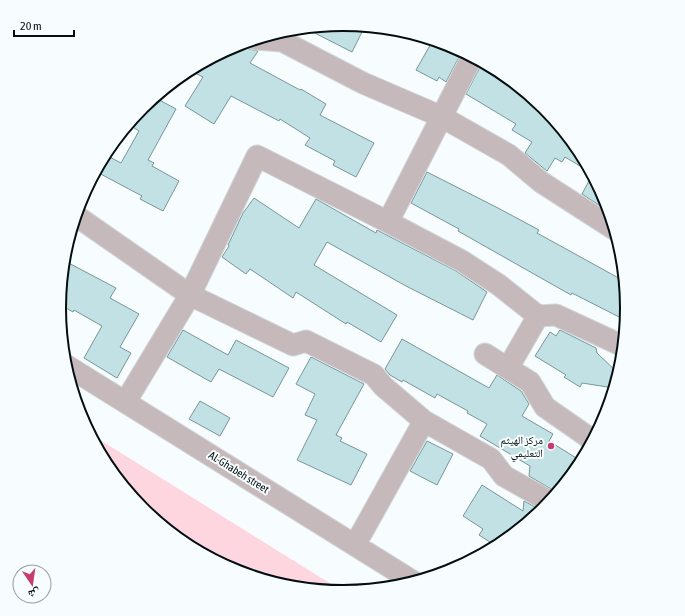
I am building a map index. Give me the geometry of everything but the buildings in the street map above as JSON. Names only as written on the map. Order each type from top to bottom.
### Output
[{"type":"street","points":[[270,40],[282,41],[363,83],[442,117],[509,156],[541,182],[607,224]]},
{"type":"street","points":[[388,222],[469,62]]},
{"type":"street","points":[[126,401],[190,294],[257,156],[462,261],[499,285],[538,316],[556,315],[617,343]]},
{"type":"street","points":[[80,219],[190,294],[293,345],[306,341],[374,375],[384,386],[424,421],[491,459],[504,476],[544,498]]},
{"type":"street","points":[[508,368],[538,316]]},
{"type":"street","points":[[485,354],[530,382],[545,407],[588,437]]},
{"type":"street","name":"AL-Ghabeh street","points":[[73,369],[407,578]]},
{"type":"street","points":[[356,545],[424,421]]},
{"type":"shaded area","points":[[99,439],[332,584],[306,583],[271,576],[236,564],[204,548],[174,528],[134,491],[112,462]]},
{"type":"place","name":"مركز الهيثم التعليمي","points":[[551,446]]}]
